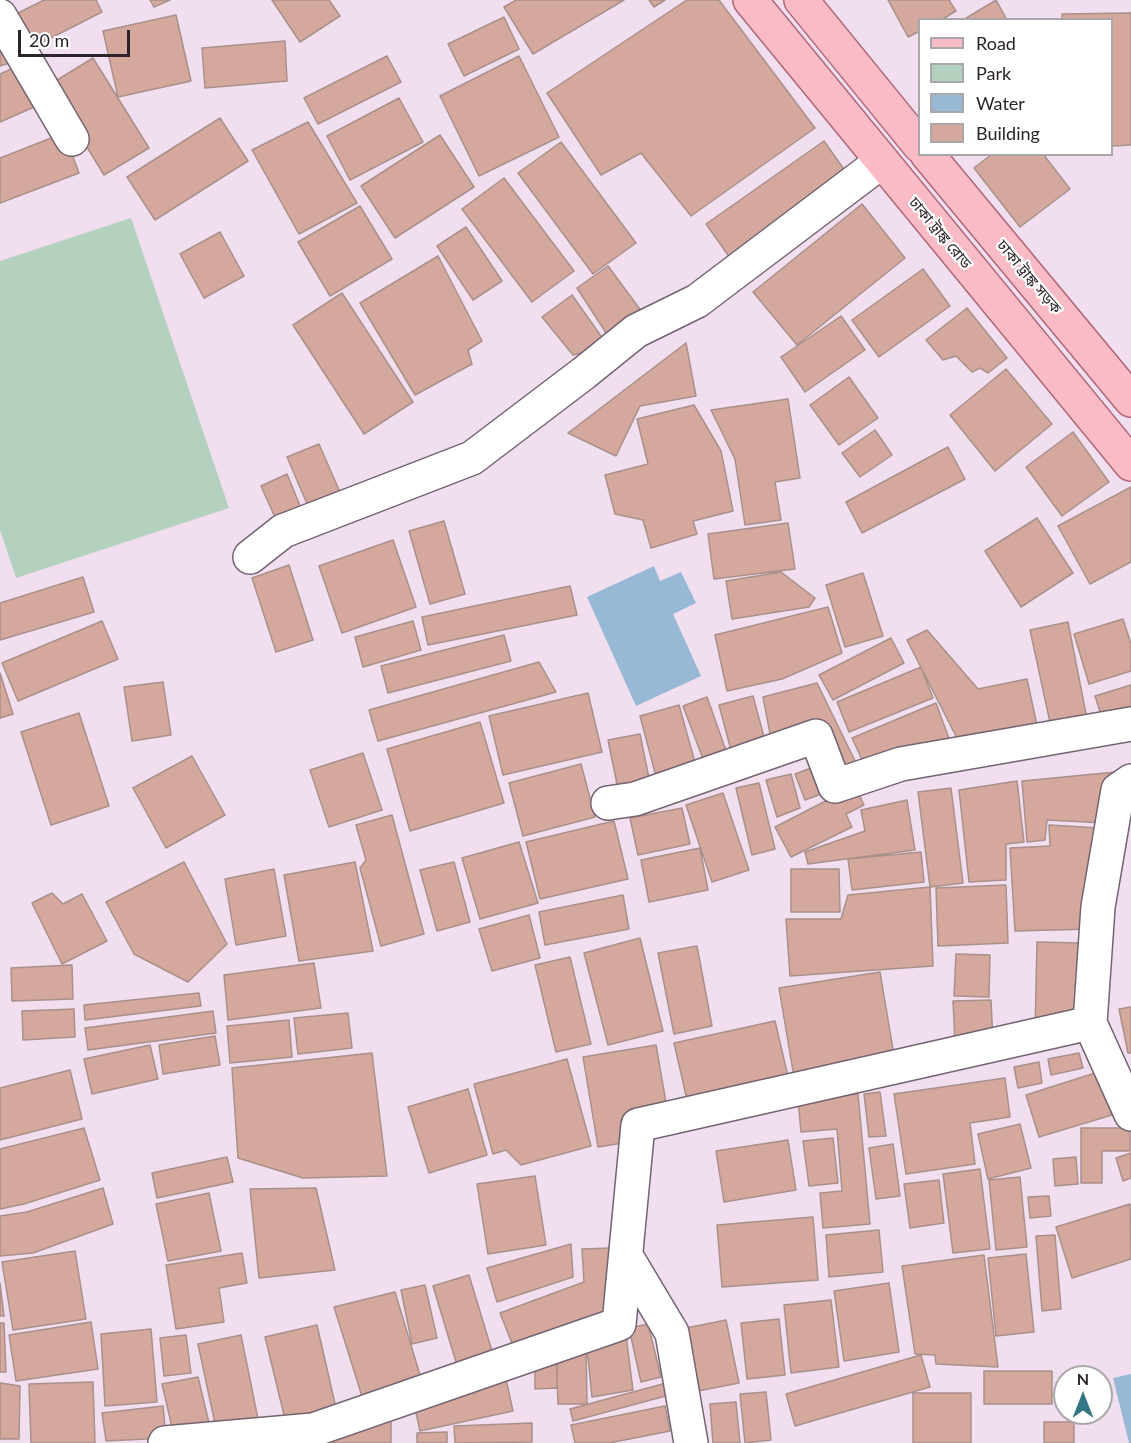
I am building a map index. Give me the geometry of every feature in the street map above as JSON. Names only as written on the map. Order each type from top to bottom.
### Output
[{"type":"main road","name":"ঢাকা ট্রাঙ্ক রোড","points":[[750,0],[1131,464]]},
{"type":"main road","points":[[801,0],[918,144]]},
{"type":"main road","name":"ঢাকা ট্রাঙ্ক সড়ক","points":[[929,156],[1131,400]]},
{"type":"street","points":[[0,16],[72,139]]},
{"type":"street","points":[[250,557],[283,531],[472,458],[636,331],[697,301],[881,162]]},
{"type":"street","points":[[608,803],[635,799],[816,736],[836,786],[901,764],[1131,724]]},
{"type":"street","points":[[1131,781],[1118,790],[1098,907],[1090,1023],[1131,1114]]},
{"type":"street","points":[[172,1443],[313,1430],[619,1324],[638,1125],[1090,1023]]},
{"type":"street","points":[[626,1256],[672,1333],[691,1443]]},
{"type":"green space","points":[[131,218],[229,508],[16,578],[0,530],[0,261]]},
{"type":"water","points":[[654,566],[660,581],[681,572],[696,603],[673,614],[701,676],[636,706],[587,597]]},
{"type":"water","points":[[1131,1374],[1131,1443],[1129,1443],[1113,1378]]},
{"type":"building","points":[[44,0],[96,0],[102,12],[35,46],[18,13]]},
{"type":"building","points":[[150,0],[170,0],[154,7]]},
{"type":"building","points":[[272,0],[329,0],[340,16],[300,42]]},
{"type":"building","points":[[516,0],[624,0],[533,54],[504,7]]},
{"type":"building","points":[[649,0],[665,0],[654,7]]},
{"type":"building","points":[[687,0],[719,0],[815,128],[691,216],[641,153],[601,175],[547,93]]},
{"type":"building","points":[[888,0],[949,0],[956,11],[944,18],[918,18],[918,32],[908,37]]},
{"type":"building","points":[[996,0],[1006,18],[966,18]]},
{"type":"building","points":[[1131,13],[1131,145],[1113,146],[1113,18],[1062,18],[1062,14]]},
{"type":"building","points":[[176,15],[191,81],[118,97],[103,31]]},
{"type":"building","points":[[504,17],[519,49],[464,76],[448,44]]},
{"type":"building","points":[[0,22],[15,61],[0,66]]},
{"type":"building","points":[[285,41],[287,81],[205,88],[202,48]]},
{"type":"building","points":[[387,56],[401,82],[318,124],[304,98]]},
{"type":"building","points":[[519,56],[559,137],[479,176],[440,96]]},
{"type":"building","points":[[93,58],[149,148],[104,175],[49,85]]},
{"type":"building","points":[[24,63],[41,104],[0,122],[0,74]]},
{"type":"building","points":[[399,98],[423,142],[350,180],[327,136]]},
{"type":"building","points":[[220,118],[248,161],[155,220],[127,177]]},
{"type":"building","points":[[308,122],[357,203],[299,234],[252,150]]},
{"type":"building","points":[[64,133],[79,173],[0,203],[0,158]]},
{"type":"building","points":[[440,135],[474,187],[395,238],[361,186]]},
{"type":"building","points":[[824,141],[853,182],[735,265],[706,224]]},
{"type":"building","points":[[561,142],[636,243],[593,274],[518,173]]},
{"type":"building","points":[[989,156],[1045,156],[1070,189],[1020,227],[974,168]]},
{"type":"building","points":[[504,178],[574,271],[532,302],[462,209]]},
{"type":"building","points":[[862,204],[905,258],[797,345],[753,292]]},
{"type":"building","points":[[360,206],[392,259],[330,296],[298,242]]},
{"type":"building","points":[[466,227],[502,281],[473,300],[437,246]]},
{"type":"building","points":[[220,232],[244,276],[204,298],[180,254]]},
{"type":"building","points":[[438,256],[482,341],[468,350],[472,364],[415,395],[360,303]]},
{"type":"building","points":[[608,266],[645,316],[610,339],[577,288]]},
{"type":"building","points":[[923,269],[950,306],[879,357],[852,320]]},
{"type":"building","points":[[342,293],[413,402],[364,434],[293,325]]},
{"type":"building","points":[[572,295],[608,346],[573,355],[542,317]]},
{"type":"building","points":[[967,308],[1007,358],[988,373],[980,368],[972,372],[956,356],[943,360],[926,340]]},
{"type":"building","points":[[841,316],[865,350],[805,392],[781,357]]},
{"type":"building","points":[[686,343],[696,396],[640,406],[616,456],[568,433]]},
{"type":"building","points":[[1006,369],[1052,424],[995,471],[950,415]]},
{"type":"building","points":[[849,377],[878,418],[839,445],[810,405]]},
{"type":"building","points":[[788,399],[800,478],[775,482],[781,520],[745,525],[735,459],[711,410]]},
{"type":"building","points":[[694,405],[721,451],[733,511],[693,521],[697,534],[651,548],[643,520],[615,514],[605,475],[648,464],[637,419]]},
{"type":"building","points":[[875,430],[892,455],[860,477],[842,453]]},
{"type":"building","points":[[1073,432],[1109,482],[1062,516],[1026,467]]},
{"type":"building","points":[[319,444],[343,499],[311,513],[287,457]]},
{"type":"building","points":[[948,447],[965,479],[862,533],[846,502]]},
{"type":"building","points":[[287,474],[303,513],[278,524],[261,486]]},
{"type":"building","points":[[1131,487],[1131,562],[1090,584],[1058,526]]},
{"type":"building","points":[[1037,518],[1073,573],[1021,607],[985,551]]},
{"type":"building","points":[[444,521],[465,594],[430,604],[409,531]]},
{"type":"building","points":[[788,523],[795,569],[714,579],[708,534]]},
{"type":"building","points":[[393,540],[416,607],[342,633],[319,566]]},
{"type":"building","points":[[289,565],[313,640],[276,652],[252,578]]},
{"type":"building","points":[[781,572],[815,598],[809,607],[732,619],[726,581]]},
{"type":"building","points":[[863,573],[883,636],[845,647],[826,585]]},
{"type":"building","points":[[83,577],[94,612],[0,640],[0,603]]},
{"type":"building","points":[[570,586],[577,615],[428,645],[422,617]]},
{"type":"building","points":[[828,607],[842,653],[782,679],[727,691],[715,635]]},
{"type":"building","points":[[1123,619],[1131,644],[1131,671],[1089,684],[1074,634]]},
{"type":"building","points":[[102,621],[118,659],[18,701],[2,663]]},
{"type":"building","points":[[413,621],[421,650],[363,667],[355,637]]},
{"type":"building","points":[[1068,622],[1087,719],[1051,727],[1030,630]]},
{"type":"building","points":[[927,630],[978,689],[1027,679],[1038,730],[961,746],[907,640]]},
{"type":"building","points":[[504,635],[511,661],[388,693],[381,666]]},
{"type":"building","points":[[891,638],[904,663],[833,700],[819,675]]},
{"type":"building","points":[[539,662],[556,692],[378,741],[369,710]]},
{"type":"building","points":[[921,667],[933,698],[849,732],[837,702]]},
{"type":"building","points":[[0,673],[13,714],[0,718]]},
{"type":"building","points":[[163,682],[171,735],[132,741],[124,687]]},
{"type":"building","points":[[817,683],[859,769],[840,776],[823,726],[772,744],[763,697]]},
{"type":"building","points":[[1131,685],[1131,715],[1104,724],[1095,696]]},
{"type":"building","points":[[588,693],[602,752],[503,775],[489,716]]},
{"type":"building","points":[[753,696],[767,748],[733,758],[719,705]]},
{"type":"building","points":[[707,697],[729,759],[706,767],[683,706]]},
{"type":"building","points":[[936,703],[951,744],[865,766],[852,738]]},
{"type":"building","points":[[679,705],[698,773],[658,784],[640,716]]},
{"type":"building","points":[[79,713],[109,806],[51,825],[21,732]]},
{"type":"building","points":[[480,722],[504,803],[410,831],[387,749]]},
{"type":"building","points":[[640,734],[651,788],[619,794],[608,740]]},
{"type":"building","points":[[363,753],[382,810],[329,827],[310,770]]},
{"type":"building","points":[[192,756],[225,815],[166,848],[133,788]]},
{"type":"building","points":[[581,764],[595,817],[523,836],[509,783]]},
{"type":"building","points":[[822,764],[832,790],[805,800],[795,774]]},
{"type":"building","points":[[1116,772],[1105,823],[1047,820],[1045,840],[1027,842],[1022,781]]},
{"type":"building","points":[[791,774],[800,808],[777,817],[766,780]]},
{"type":"building","points":[[1017,781],[1024,842],[1006,844],[1006,880],[969,882],[959,790]]},
{"type":"building","points":[[759,783],[775,849],[752,855],[736,788]]},
{"type":"building","points":[[855,786],[864,805],[846,814],[852,827],[791,857],[775,827]]},
{"type":"building","points":[[951,788],[963,883],[930,887],[918,792]]},
{"type":"building","points":[[723,793],[749,870],[712,882],[686,805]]},
{"type":"building","points":[[907,800],[915,850],[808,864],[805,852],[865,831],[861,810]]},
{"type":"building","points":[[682,808],[690,844],[638,855],[630,818]]},
{"type":"building","points":[[392,815],[424,934],[381,946],[360,868],[366,860],[356,825]]},
{"type":"building","points":[[614,821],[628,879],[540,899],[526,842]]},
{"type":"building","points":[[1049,825],[1100,828],[1091,929],[1015,931],[1010,848],[1050,846]]},
{"type":"building","points":[[519,842],[538,903],[480,919],[462,858]]},
{"type":"building","points":[[700,848],[708,890],[649,902],[641,860]]},
{"type":"building","points":[[921,852],[924,882],[852,890],[848,859]]},
{"type":"building","points":[[184,862],[227,944],[188,982],[134,954],[106,902]]},
{"type":"building","points":[[355,862],[373,951],[299,961],[284,875]]},
{"type":"building","points":[[454,862],[470,922],[437,931],[420,870]]},
{"type":"building","points":[[274,869],[286,936],[236,945],[225,879]]},
{"type":"building","points":[[791,869],[839,869],[840,912],[791,912]]},
{"type":"building","points":[[1006,885],[1008,943],[938,946],[936,888]]},
{"type":"building","points":[[930,887],[933,966],[790,976],[786,919],[841,919],[848,895]]},
{"type":"building","points":[[52,893],[63,904],[82,894],[107,941],[62,964],[32,903]]},
{"type":"building","points":[[623,895],[629,929],[545,945],[539,912]]},
{"type":"building","points":[[529,915],[540,958],[492,971],[479,929]]},
{"type":"building","points":[[640,938],[663,1031],[608,1045],[584,953]]},
{"type":"building","points":[[1037,942],[1080,943],[1078,1018],[1035,1030]]},
{"type":"building","points":[[697,946],[712,1026],[674,1034],[658,953]]},
{"type":"building","points":[[956,954],[990,955],[989,997],[954,996]]},
{"type":"building","points":[[570,957],[591,1044],[556,1052],[535,965]]},
{"type":"building","points":[[314,963],[321,1008],[228,1020],[224,975]]},
{"type":"building","points":[[72,965],[73,999],[12,1001],[11,968]]},
{"type":"building","points":[[880,972],[896,1067],[795,1083],[779,988]]},
{"type":"building","points":[[199,993],[201,1006],[85,1020],[84,1005]]},
{"type":"building","points":[[991,1000],[993,1042],[955,1044],[953,1001]]},
{"type":"building","points":[[1131,1007],[1131,1053],[1128,1053],[1119,1009]]},
{"type":"building","points":[[74,1009],[75,1037],[23,1040],[22,1011]]},
{"type":"building","points":[[213,1011],[216,1033],[88,1050],[85,1028]]},
{"type":"building","points":[[348,1013],[352,1048],[298,1054],[294,1018]]},
{"type":"building","points":[[289,1020],[292,1057],[230,1063],[227,1026]]},
{"type":"building","points":[[775,1021],[789,1081],[688,1104],[674,1043]]},
{"type":"building","points":[[215,1036],[220,1065],[163,1074],[159,1045]]},
{"type":"building","points":[[150,1045],[158,1079],[92,1094],[84,1059]]},
{"type":"building","points":[[656,1045],[668,1114],[629,1142],[598,1147],[583,1057]]},
{"type":"building","points":[[372,1053],[387,1176],[303,1178],[238,1158],[232,1068]]},
{"type":"building","points":[[1079,1053],[1083,1068],[1051,1075],[1048,1059]]},
{"type":"building","points":[[567,1059],[591,1146],[521,1165],[506,1150],[493,1154],[474,1084]]},
{"type":"building","points":[[1039,1062],[1042,1083],[1018,1088],[1014,1067]]},
{"type":"building","points":[[70,1070],[82,1119],[0,1140],[0,1088]]},
{"type":"building","points":[[1098,1072],[1112,1115],[1039,1137],[1026,1095]]},
{"type":"building","points":[[1005,1078],[1010,1117],[970,1123],[975,1164],[906,1174],[894,1094]]},
{"type":"building","points":[[468,1089],[487,1155],[429,1173],[408,1107]]},
{"type":"building","points":[[880,1092],[886,1136],[869,1137],[864,1094]]},
{"type":"building","points":[[858,1094],[870,1224],[823,1228],[820,1193],[842,1191],[837,1129],[801,1132],[798,1099]]},
{"type":"building","points":[[1020,1124],[1031,1168],[988,1179],[978,1134]]},
{"type":"building","points":[[84,1128],[100,1180],[24,1204],[0,1209],[0,1149]]},
{"type":"building","points":[[1081,1128],[1130,1128],[1130,1151],[1102,1151],[1102,1183],[1081,1183]]},
{"type":"building","points":[[833,1138],[838,1183],[809,1186],[803,1141]]},
{"type":"building","points":[[788,1140],[796,1190],[724,1202],[716,1151]]},
{"type":"building","points":[[893,1144],[900,1196],[876,1199],[869,1148]]},
{"type":"building","points":[[1131,1153],[1131,1178],[1123,1181],[1116,1158]]},
{"type":"building","points":[[227,1157],[233,1182],[157,1198],[152,1173]]},
{"type":"building","points":[[1076,1157],[1078,1184],[1055,1186],[1053,1159]]},
{"type":"building","points":[[980,1169],[990,1249],[953,1253],[943,1174]]},
{"type":"building","points":[[535,1176],[546,1245],[488,1254],[477,1184]]},
{"type":"building","points":[[1020,1177],[1027,1247],[996,1250],[989,1180]]},
{"type":"building","points":[[939,1180],[944,1223],[910,1228],[904,1184]]},
{"type":"building","points":[[103,1188],[113,1224],[33,1253],[0,1256],[0,1216],[27,1212]]},
{"type":"building","points":[[316,1188],[335,1270],[259,1278],[250,1189]]},
{"type":"building","points":[[209,1193],[221,1251],[168,1261],[156,1204]]},
{"type":"building","points":[[1049,1196],[1051,1216],[1030,1218],[1028,1197]]},
{"type":"building","points":[[1130,1204],[1131,1259],[1072,1278],[1056,1227]]},
{"type":"building","points":[[813,1217],[818,1280],[722,1287],[717,1225]]},
{"type":"building","points":[[879,1230],[883,1272],[829,1277],[826,1235]]},
{"type":"building","points":[[1055,1235],[1061,1309],[1042,1311],[1036,1236]]},
{"type":"building","points":[[571,1244],[573,1277],[497,1302],[487,1268]]},
{"type":"building","points":[[611,1248],[615,1319],[517,1356],[500,1313],[584,1282],[582,1249]]},
{"type":"building","points":[[75,1251],[86,1319],[13,1330],[2,1262]]},
{"type":"building","points":[[242,1253],[247,1283],[219,1288],[224,1322],[176,1329],[166,1265]]},
{"type":"building","points":[[1026,1254],[1034,1332],[996,1336],[988,1258]]},
{"type":"building","points":[[984,1255],[998,1367],[936,1364],[935,1355],[915,1354],[902,1266]]},
{"type":"building","points":[[469,1275],[495,1361],[459,1372],[433,1286]]},
{"type":"building","points":[[0,1283],[4,1316],[0,1316]]},
{"type":"building","points":[[889,1283],[899,1352],[844,1361],[834,1291]]},
{"type":"building","points":[[425,1285],[437,1338],[412,1344],[401,1290]]},
{"type":"building","points":[[395,1292],[423,1385],[365,1406],[334,1307]]},
{"type":"building","points":[[831,1300],[839,1367],[791,1373],[784,1305]]},
{"type":"building","points":[[779,1319],[785,1375],[747,1379],[741,1323]]},
{"type":"building","points":[[726,1320],[739,1383],[698,1391],[686,1328]]},
{"type":"building","points":[[91,1322],[98,1369],[16,1381],[9,1335]]},
{"type":"building","points":[[0,1323],[4,1323],[6,1372],[0,1372]]},
{"type":"building","points":[[648,1324],[661,1377],[641,1382],[629,1328]]},
{"type":"building","points":[[317,1325],[336,1408],[285,1419],[265,1337]]},
{"type":"building","points":[[151,1329],[157,1402],[105,1406],[101,1334]]},
{"type":"building","points":[[186,1335],[191,1373],[164,1376],[160,1338]]},
{"type":"building","points":[[241,1335],[259,1424],[217,1433],[198,1344]]},
{"type":"building","points":[[626,1335],[633,1390],[592,1397],[586,1339]]},
{"type":"building","points":[[586,1348],[587,1404],[558,1404],[556,1349]]},
{"type":"building","points":[[921,1355],[930,1387],[795,1426],[786,1394]]},
{"type":"building","points":[[557,1358],[557,1388],[535,1389],[535,1359]]},
{"type":"building","points":[[984,1371],[1052,1371],[1052,1404],[984,1404]]},
{"type":"building","points":[[198,1377],[211,1431],[174,1436],[162,1384]]},
{"type":"building","points":[[506,1379],[513,1411],[420,1431],[413,1399]]},
{"type":"building","points":[[93,1382],[95,1443],[31,1443],[29,1384]]},
{"type":"building","points":[[670,1382],[673,1394],[573,1421],[570,1409]]},
{"type":"building","points":[[0,1383],[20,1386],[19,1439],[0,1439]]},
{"type":"building","points":[[766,1392],[771,1440],[745,1443],[740,1394]]},
{"type":"building","points":[[913,1393],[971,1393],[971,1443],[913,1443]]},
{"type":"building","points":[[736,1402],[740,1443],[713,1443],[710,1404]]},
{"type":"building","points":[[163,1406],[166,1438],[106,1441],[102,1413]]},
{"type":"building","points":[[665,1406],[670,1431],[609,1443],[575,1443],[571,1425]]},
{"type":"building","points":[[391,1416],[391,1443],[332,1443],[332,1426]]},
{"type":"building","points":[[1044,1422],[1053,1422],[1053,1425],[1074,1425],[1074,1443],[1044,1443]]},
{"type":"building","points":[[532,1423],[532,1442],[455,1443],[454,1426]]},
{"type":"building","points":[[447,1432],[447,1443],[417,1443],[417,1433]]}]
